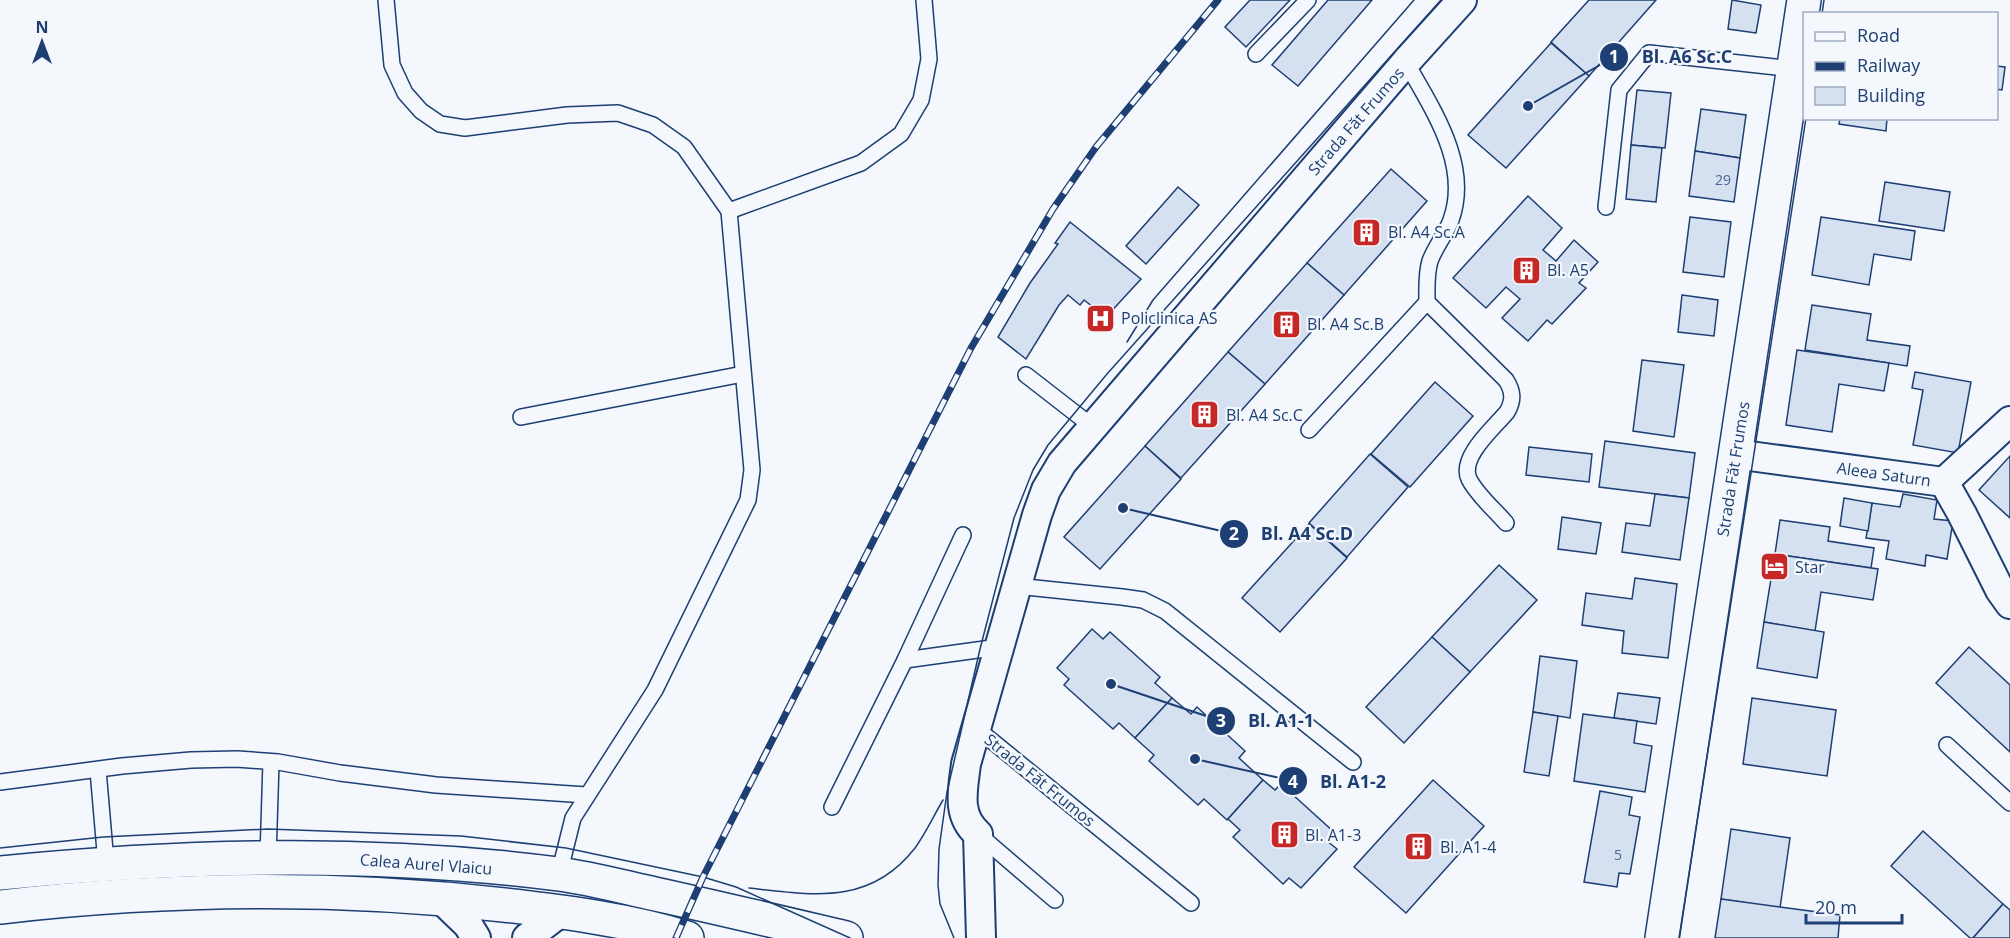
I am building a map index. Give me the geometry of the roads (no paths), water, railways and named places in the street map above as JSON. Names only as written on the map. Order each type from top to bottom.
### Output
[{"type":"main road","name":"Strada Făt Frumos","points":[[1662,938],[1804,0]]},
{"type":"main road","name":"Calea Aurel Vlaicu","points":[[0,873],[106,863],[268,858],[390,860],[559,874],[694,902],[846,938]]},
{"type":"main road","name":"Calea Aurel Vlaicu","points":[[0,907],[59,900],[251,892],[440,897],[562,912],[616,921],[687,938]]},
{"type":"street","points":[[1406,62],[1462,0]]},
{"type":"street","name":"Strada Făt Frumos","points":[[976,728],[1036,515],[1046,490],[1062,463],[1406,62]]},
{"type":"street","name":"Aleea Saturn","points":[[1735,454],[1944,482],[2010,421]]},
{"type":"street","points":[[1944,482],[2000,590],[2010,604]]},
{"type":"street","points":[[976,728],[966,764],[963,810],[966,822],[978,834],[981,938]]},
{"type":"street","points":[[440,897],[468,925],[476,938]]},
{"type":"street","points":[[527,938],[562,912]]},
{"type":"lane","points":[[386,0],[392,65],[405,93],[421,111],[440,124],[465,128],[567,115],[618,113],[653,125],[684,147],[729,211],[752,470],[748,500],[655,690],[573,818],[559,874]]},
{"type":"lane","points":[[729,211],[861,163],[901,134],[921,100],[929,59],[924,0]]},
{"type":"lane","points":[[1256,54],[1308,0]]},
{"type":"lane","points":[[1606,207],[1619,90],[1649,53],[1793,69]]},
{"type":"lane","name":"Strada Făt Frumos","points":[[1406,62],[1440,124],[1453,157],[1457,184],[1451,221],[1430,261],[1426,281],[1427,302]]},
{"type":"lane","points":[[1309,430],[1427,302],[1511,387],[1513,396],[1511,405],[1472,453],[1466,468],[1472,484],[1506,523]]},
{"type":"lane","points":[[521,417],[743,374]]},
{"type":"lane","points":[[1026,375],[1093,427]]},
{"type":"lane","points":[[832,807],[963,536]]},
{"type":"lane","points":[[1016,586],[1143,600],[1165,611],[1353,762]]},
{"type":"lane","points":[[905,660],[999,647]]},
{"type":"lane","name":"Strada Făt Frumos","points":[[976,728],[1191,903]]},
{"type":"lane","points":[[1947,746],[2010,803]]},
{"type":"lane","points":[[0,782],[191,760],[237,759],[436,785],[586,795]]},
{"type":"lane","points":[[268,858],[271,762]]},
{"type":"lane","points":[[98,770],[106,863]]},
{"type":"lane","points":[[978,834],[1055,900]]},
{"type":"tram line","points":[[1127,342],[1153,300],[1414,0]]},
{"type":"tram line","points":[[954,938],[940,904],[938,885],[939,849],[947,792],[980,649],[1014,518],[1033,470],[1048,445],[1107,374],[1441,0]]},
{"type":"tram line","points":[[1822,12],[1824,0]]},
{"type":"tram line","points":[[1679,938],[1806,120]]},
{"type":"tram line","points":[[749,888],[818,894],[860,888],[879,880],[898,867],[915,848],[943,800]]},
{"type":"tram line","points":[[0,848],[103,837],[268,829],[461,836],[566,848],[703,877],[736,887],[850,938]]},
{"type":"railway","points":[[676,938],[703,877],[971,348],[1053,209],[1096,147],[1218,0]]},
{"type":"place","name":"Bl. A6 Sc.C","points":[[1528,106]]},
{"type":"place","name":"Bl. A4 Sc.A","points":[[1367,232]]},
{"type":"place","name":"Bl. A5","points":[[1526,270]]},
{"type":"place","name":"Policlinica AS","points":[[1100,318]]},
{"type":"place","name":"Bl. A4 Sc.B","points":[[1286,324]]},
{"type":"place","name":"Bl. A4 Sc.C","points":[[1205,415]]},
{"type":"place","name":"Bl. A4 Sc.D","points":[[1123,508]]},
{"type":"place","name":"Star","points":[[1774,567]]},
{"type":"place","name":"Bl. A1-1","points":[[1111,684]]},
{"type":"place","name":"Bl. A1-2","points":[[1195,759]]},
{"type":"place","name":"Bl. A1-3","points":[[1284,835]]},
{"type":"place","name":"Bl. A1-4","points":[[1419,847]]}]
